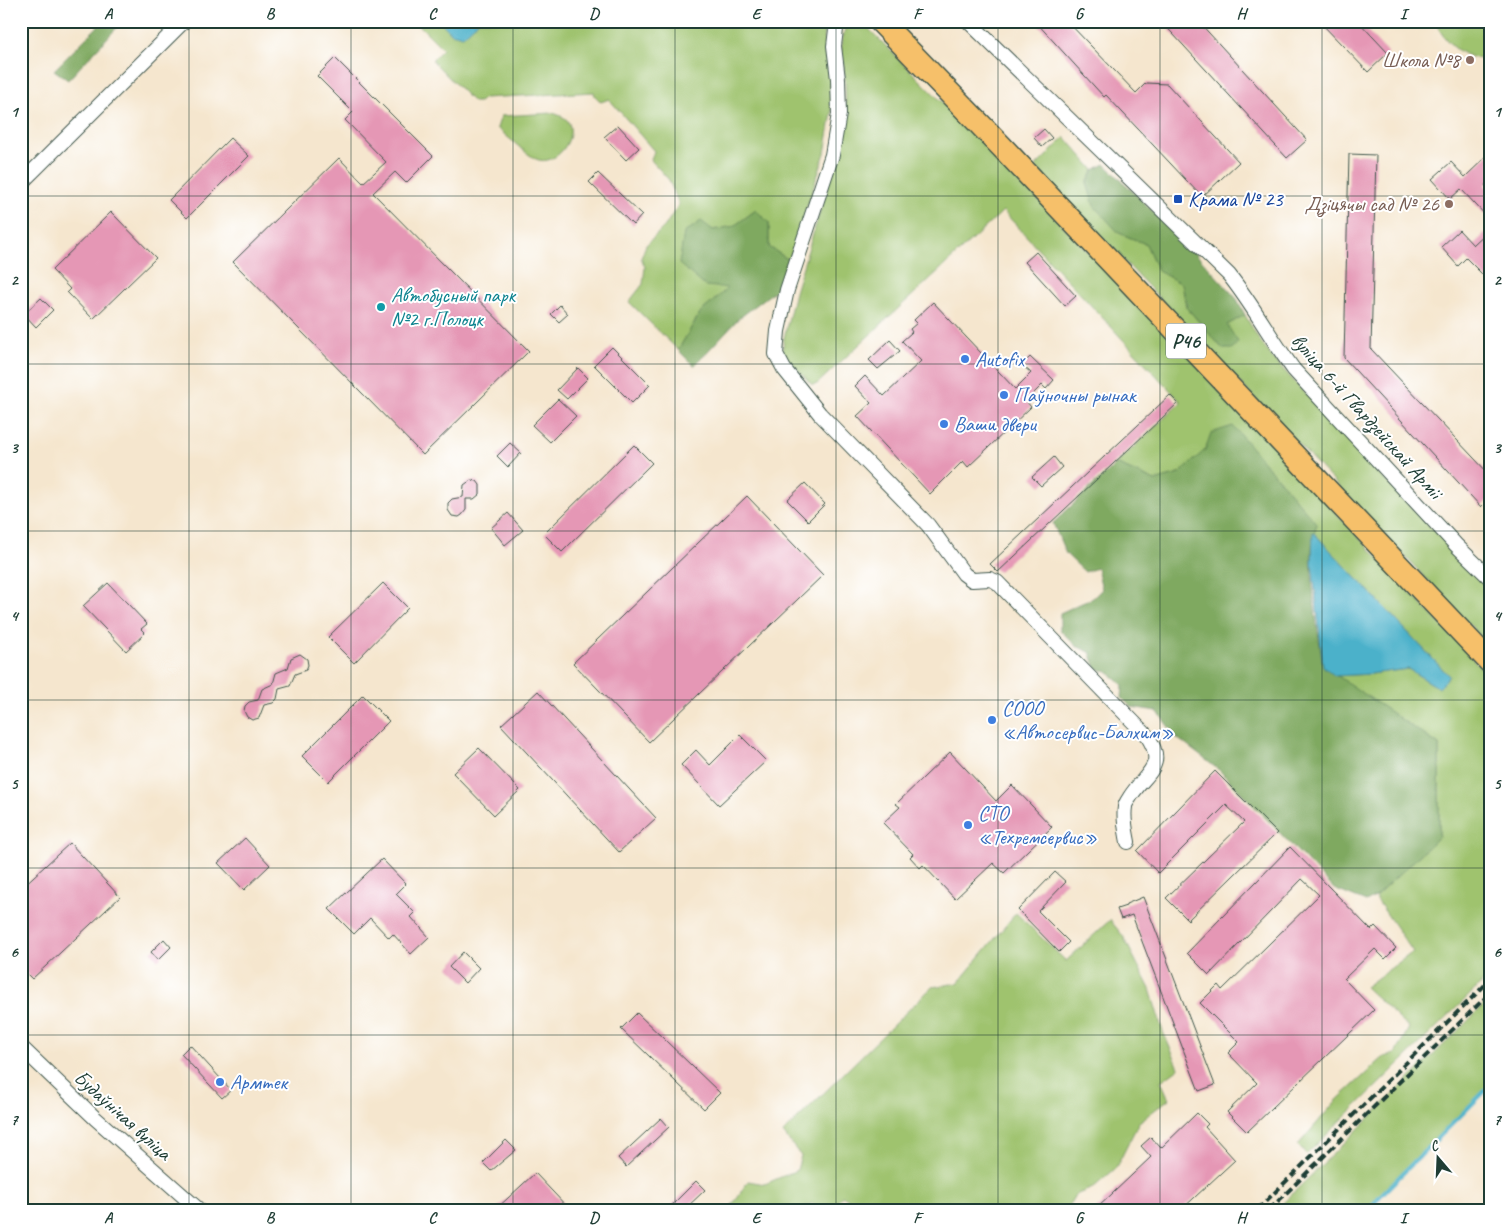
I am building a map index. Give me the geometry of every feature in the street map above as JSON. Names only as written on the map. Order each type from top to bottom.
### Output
[{"type":"main road","name":"Р46","points":[[880,21],[1490,662]]},
{"type":"street","points":[[21,183],[184,21]]},
{"type":"street","points":[[837,21],[834,46],[838,79],[839,114],[832,155],[787,290],[778,331],[776,354],[784,369],[820,414],[928,525],[964,574],[972,580],[990,579],[997,582],[1148,737],[1155,748],[1156,760],[1152,770],[1136,788],[1125,806],[1124,823],[1128,842]]},
{"type":"street","name":"вуліца 6-й Гвардзейскай Арміі","points":[[968,21],[1229,275],[1244,294],[1278,349],[1294,370],[1456,545],[1490,578]]},
{"type":"street","name":"Будаўнічая вуліца","points":[[21,1047],[95,1118],[199,1210]]},
{"type":"green space","points":[[103,21],[123,21],[68,80],[54,70]]},
{"type":"green space","points":[[415,21],[823,21],[832,113],[825,153],[789,260],[769,247],[769,223],[756,210],[734,226],[713,230],[728,288],[700,313],[678,350],[629,302],[643,284],[645,267],[641,258],[646,245],[665,226],[679,204],[669,180],[651,160],[654,151],[609,99],[601,102],[594,92],[484,98],[479,102],[473,102],[432,60],[443,49]]},
{"type":"green space","points":[[856,21],[863,23],[1007,167],[1208,377],[1490,677],[1490,975],[1306,1155],[1298,1145],[1337,1100],[1384,1057],[1395,1054],[1409,1028],[1365,987],[1413,952],[1375,897],[1439,837],[1439,745],[1335,676],[1408,669],[1439,688],[1449,676],[1313,532],[1317,524],[1211,433],[1206,450],[1179,474],[1155,481],[1116,464],[1181,402],[1003,211],[817,384],[812,385],[793,364],[789,368],[782,354],[784,338],[795,292],[837,157],[846,114],[845,77],[841,45],[845,29],[849,24]]},
{"type":"green space","points":[[1435,21],[1490,21],[1490,59],[1472,57],[1456,49],[1444,36]]},
{"type":"green space","points":[[553,113],[567,120],[570,134],[564,149],[558,155],[544,161],[532,157],[497,128],[501,116]]},
{"type":"green space","points":[[1065,137],[1094,170],[1087,183],[1119,233],[1146,244],[1158,271],[1182,284],[1186,307],[1223,349],[1227,325],[1245,315],[1271,356],[1375,470],[1490,587],[1490,646],[1035,167]]},
{"type":"green space","points":[[1105,164],[1199,257],[1237,299],[1245,315],[1227,325],[1238,342],[1232,349],[1223,349],[1187,308],[1182,284],[1158,271],[1146,244],[1119,233],[1094,206],[1087,183],[1094,170]]},
{"type":"green space","points":[[756,210],[769,223],[769,247],[789,260],[781,286],[738,319],[694,366],[678,350],[700,313],[728,288],[705,286],[679,264],[684,233],[701,221],[713,230],[734,226]]},
{"type":"green space","points":[[1233,426],[1317,524],[1313,538],[1312,574],[1315,614],[1323,666],[1439,745],[1439,837],[1375,897],[1366,902],[1334,889],[1219,770],[1177,738],[1157,711],[1131,707],[1122,698],[1123,685],[1108,672],[1096,668],[1090,652],[1076,646],[1060,630],[1060,613],[1093,598],[1102,589],[1097,568],[1085,572],[1066,554],[1053,523],[1116,464],[1155,481],[1179,474],[1205,450],[1211,433]]},
{"type":"green space","points":[[1016,913],[1066,961],[1110,920],[1123,936],[1150,989],[1163,1032],[1179,1068],[1161,1081],[1169,1099],[1139,1122],[1116,1168],[1093,1188],[1075,1195],[1066,1210],[864,1210],[863,1207],[842,1196],[835,1204],[837,1210],[816,1210],[813,1203],[799,1210],[729,1210],[748,1181],[765,1184],[797,1170],[801,1156],[783,1133],[932,987],[958,983]]},
{"type":"green space","points":[[1490,999],[1490,1086],[1379,1197],[1369,1210],[1276,1210]]},
{"type":"water","points":[[440,21],[479,21],[463,36],[451,33]]},
{"type":"water","points":[[1313,532],[1449,676],[1439,688],[1408,669],[1335,676],[1323,666],[1312,563]]},
{"type":"building","points":[[1035,21],[1067,21],[1136,93],[1146,83],[1167,84],[1239,162],[1202,197],[1106,95],[1104,97]]},
{"type":"building","points":[[1161,21],[1198,21],[1307,140],[1287,158]]},
{"type":"building","points":[[1319,21],[1358,21],[1388,53],[1368,72]]},
{"type":"building","name":"Автобусный парк №2 г.Полоцк","points":[[335,58],[433,156],[406,183],[395,172],[373,193],[529,351],[423,455],[233,262],[339,158],[363,183],[386,162],[345,120],[353,112],[317,76]]},
{"type":"building","points":[[618,125],[639,148],[626,160],[604,137]]},
{"type":"building","points":[[1044,129],[1052,138],[1042,147],[1034,138]]},
{"type":"building","points":[[230,138],[249,156],[187,218],[169,200]]},
{"type":"building","points":[[1490,153],[1490,181],[1485,185],[1490,191],[1490,220],[1461,189],[1450,199],[1432,179],[1451,162],[1465,177]]},
{"type":"building","points":[[1349,154],[1376,155],[1371,349],[1490,475],[1490,498],[1481,507],[1344,358]]},
{"type":"building","points":[[598,173],[642,215],[633,225],[589,182]]},
{"type":"building","points":[[111,212],[156,258],[93,319],[67,292],[70,289],[52,270]]},
{"type":"building","points":[[1490,229],[1490,282],[1466,258],[1458,266],[1441,247],[1459,230],[1473,245]]},
{"type":"building","points":[[1036,252],[1076,296],[1065,306],[1025,262]]},
{"type":"building","points":[[41,298],[53,310],[36,327],[24,314]]},
{"type":"building","points":[[933,302],[1015,389],[1031,373],[1022,365],[1030,357],[1054,380],[1046,389],[1042,385],[1026,401],[1031,407],[968,467],[963,461],[930,494],[857,416],[871,403],[855,386],[865,376],[884,396],[921,361],[902,341],[912,332],[910,329],[917,323],[914,320]]},
{"type":"building","points":[[560,305],[568,314],[559,322],[551,314]]},
{"type":"building","points":[[890,340],[900,351],[878,369],[869,360]]},
{"type":"building","points":[[612,347],[650,385],[632,403],[594,365]]},
{"type":"building","points":[[578,368],[588,378],[567,399],[557,390]]},
{"type":"building","points":[[1170,395],[1178,403],[998,572],[990,564]]},
{"type":"building","points":[[558,399],[576,416],[550,442],[532,425]]},
{"type":"building","points":[[510,443],[521,453],[508,467],[497,456]]},
{"type":"building","points":[[634,445],[652,463],[562,552],[544,534]]},
{"type":"building","points":[[1054,457],[1062,467],[1041,486],[1032,477]]},
{"type":"building","points":[[471,480],[477,481],[480,485],[480,494],[474,499],[466,499],[466,510],[462,515],[459,517],[452,516],[448,510],[448,503],[452,499],[463,497],[464,485]]},
{"type":"building","points":[[805,483],[825,504],[808,521],[787,500]]},
{"type":"building","points":[[747,496],[823,575],[649,742],[573,663]]},
{"type":"building","points":[[508,513],[523,530],[505,545],[491,528]]},
{"type":"building","points":[[108,583],[147,624],[141,629],[145,633],[126,651],[83,606]]},
{"type":"building","points":[[383,583],[408,608],[354,663],[328,637]]},
{"type":"building","points":[[300,654],[307,659],[308,665],[306,670],[295,674],[290,686],[279,689],[277,699],[273,703],[264,705],[259,718],[252,720],[247,717],[244,711],[245,706],[249,702],[258,700],[262,689],[273,684],[276,673],[288,668],[291,658]]},
{"type":"building","points":[[538,691],[656,818],[619,852],[501,725]]},
{"type":"building","points":[[363,695],[389,721],[328,782],[302,756]]},
{"type":"building","points":[[740,735],[766,761],[719,805],[681,765],[696,750],[710,765]]},
{"type":"building","points":[[479,748],[520,790],[494,815],[453,773]]},
{"type":"building","name":"СТО «Техремсервис»","points":[[950,752],[996,801],[1012,785],[1052,827],[1004,873],[993,863],[955,899],[923,865],[920,868],[910,857],[913,854],[883,823],[900,807],[896,804]]},
{"type":"building","points":[[1215,771],[1277,833],[1188,920],[1166,898],[1244,822],[1226,805],[1158,873],[1137,851]]},
{"type":"building","points":[[245,838],[270,865],[244,890],[218,863]]},
{"type":"building","points":[[70,843],[120,897],[32,979],[21,968],[21,888]]},
{"type":"building","points":[[1290,847],[1371,930],[1375,926],[1396,948],[1385,959],[1375,949],[1344,979],[1374,1010],[1247,1132],[1227,1112],[1257,1083],[1228,1053],[1239,1042],[1200,1003],[1218,985],[1222,990],[1319,895],[1302,879],[1209,975],[1187,953]]},
{"type":"building","points":[[382,859],[406,884],[396,894],[415,913],[411,917],[429,937],[411,954],[393,934],[389,938],[370,918],[354,934],[329,909]]},
{"type":"building","points":[[1055,872],[1066,882],[1038,911],[1069,942],[1059,952],[1018,910]]},
{"type":"building","points":[[1143,897],[1215,1085],[1199,1091],[1132,915],[1121,919],[1117,909]]},
{"type":"building","points":[[164,939],[171,947],[158,960],[151,952]]},
{"type":"building","points":[[463,952],[479,968],[465,983],[449,967]]},
{"type":"building","points":[[637,1013],[720,1093],[704,1109],[621,1029]]},
{"type":"building","points":[[190,1045],[231,1090],[222,1098],[181,1054]]},
{"type":"building","points":[[1197,1113],[1208,1124],[1205,1127],[1235,1160],[1181,1210],[1095,1210],[1151,1157],[1141,1146],[1151,1137],[1161,1148]]},
{"type":"building","points":[[661,1118],[669,1127],[626,1167],[618,1158]]},
{"type":"building","points":[[506,1140],[516,1150],[491,1171],[483,1163]]},
{"type":"building","points":[[535,1173],[570,1210],[495,1210]]},
{"type":"building","points":[[696,1181],[705,1190],[684,1210],[667,1210]]},
{"type":"waterway","points":[[1369,1210],[1379,1197],[1490,1086]]},
{"type":"railway","points":[[1257,1210],[1490,980]]},
{"type":"railway","points":[[1269,1210],[1490,993]]},
{"type":"place","name":"Школа №8","points":[[1470,60]]},
{"type":"place","name":"Крама № 23","points":[[1178,199]]},
{"type":"place","name":"Дзіцячы сад № 26","points":[[1449,204]]},
{"type":"place","name":"Автобусный парк №2 г.Полоцк","points":[[381,307]]},
{"type":"place","name":"Autofix","points":[[965,359]]},
{"type":"place","name":"Паўночны рынак","points":[[1004,395]]},
{"type":"place","name":"Ваши двери","points":[[944,424]]},
{"type":"place","name":"СООО «Автосервис-Балхим»","points":[[992,720]]},
{"type":"place","name":"СТО «Техремсервис»","points":[[968,825]]},
{"type":"place","name":"Армтек","points":[[220,1082]]}]
